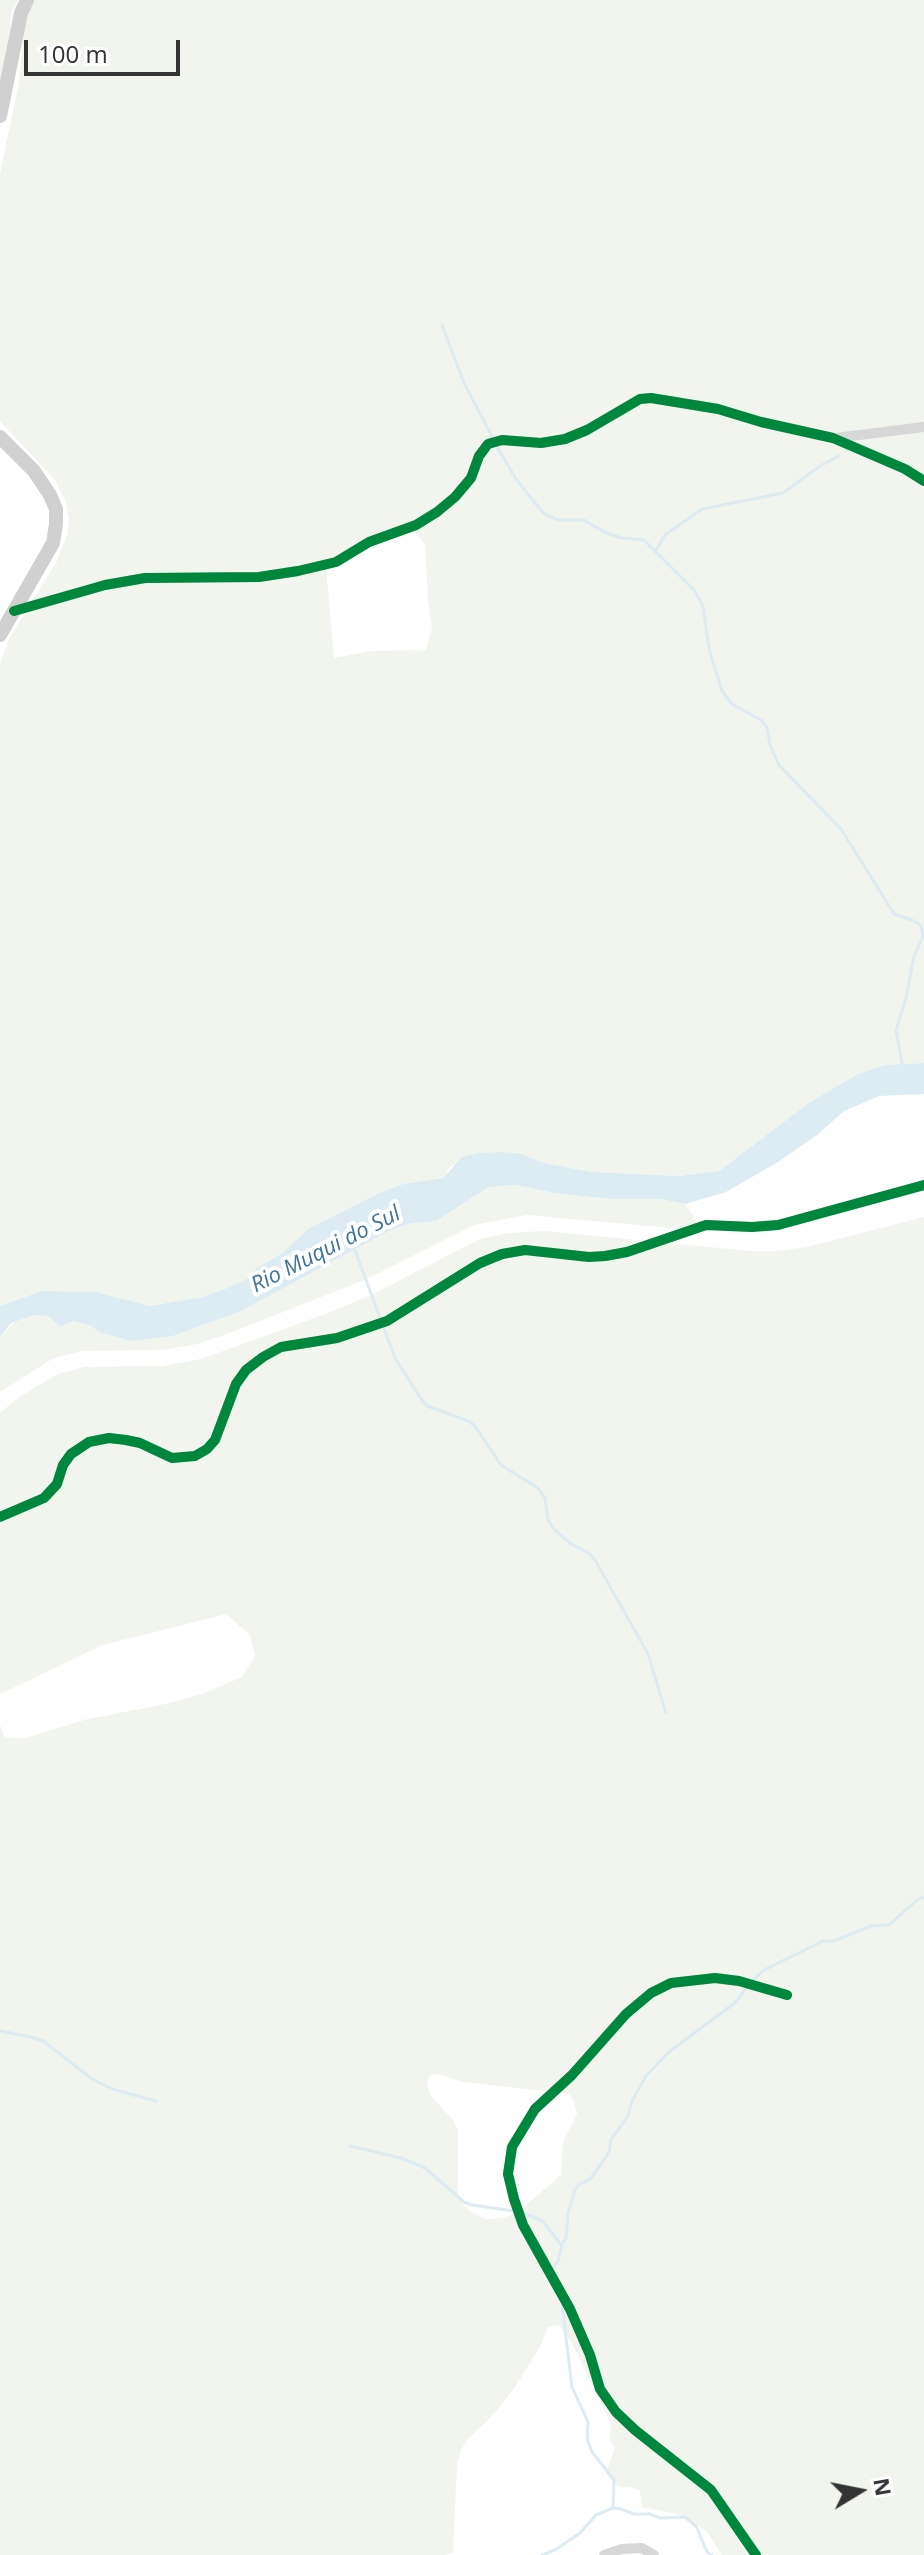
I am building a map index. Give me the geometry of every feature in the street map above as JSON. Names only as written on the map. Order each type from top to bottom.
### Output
[{"type":"main road","points":[[0,116],[21,13],[27,0]]},
{"type":"main road","points":[[0,437],[34,471],[56,509],[53,543],[7,617],[0,635]]},
{"type":"street","points":[[7,617],[105,585],[145,578],[259,577],[336,562],[369,542],[416,525],[437,512],[471,478],[479,456],[488,444],[502,440],[541,443],[565,439],[587,430],[640,399],[718,409],[833,438],[905,469],[924,481]]},
{"type":"street","points":[[833,438],[924,427]]},
{"type":"street","points":[[0,1517],[44,1498],[57,1484],[63,1465],[71,1454],[89,1442],[109,1438],[126,1440],[172,1458],[195,1456],[215,1440],[236,1384],[246,1370],[263,1357],[281,1347],[337,1338],[387,1321],[480,1263],[502,1254],[525,1250],[605,1256],[627,1252],[706,1225],[778,1225],[924,1185]]},
{"type":"street","points":[[756,2555],[711,2490],[635,2430],[616,2412],[600,2389],[575,2318],[523,2225],[508,2174],[512,2147],[535,2109],[572,2075],[626,2014],[651,1993],[671,1983],[715,1978],[739,1981],[787,1995]]},
{"type":"street","points":[[604,2555],[632,2548],[642,2548],[654,2555]]},
{"type":"shaded area","points":[[0,0],[19,0],[12,11],[0,107]]},
{"type":"shaded area","points":[[35,0],[924,0],[924,1063],[884,1065],[858,1074],[810,1102],[719,1171],[680,1176],[592,1172],[544,1163],[521,1154],[452,1165],[443,1178],[403,1184],[379,1193],[308,1229],[284,1253],[254,1270],[251,1277],[202,1297],[150,1306],[96,1292],[42,1291],[0,1306],[0,664],[9,639],[57,561],[67,535],[69,519],[66,502],[55,480],[0,421],[0,174],[18,87],[26,15]],"holes":[[[405,527],[416,533],[425,545],[432,628],[426,650],[371,651],[334,658],[326,567]]]},
{"type":"shaded area","points":[[515,1185],[554,1193],[610,1199],[661,1199],[685,1204],[696,1220],[694,1230],[527,1215],[474,1225],[367,1279],[227,1334],[197,1344],[162,1350],[83,1351],[65,1355],[52,1359],[0,1392],[0,1337],[15,1321],[34,1315],[48,1316],[60,1327],[75,1321],[101,1333],[132,1341],[173,1336],[241,1311],[389,1231],[408,1224],[436,1221],[489,1187]]},
{"type":"shaded area","points":[[924,1217],[924,2555],[722,2555],[708,2533],[694,2522],[677,2514],[642,2507],[640,2491],[619,2487],[606,2472],[615,2448],[610,2441],[611,2424],[572,2343],[559,2325],[548,2327],[540,2347],[513,2390],[461,2450],[457,2464],[453,2552],[444,2555],[0,2555],[0,1725],[5,1738],[26,1738],[84,1720],[170,1703],[202,1694],[242,1677],[255,1656],[250,1635],[226,1614],[103,1645],[0,1694],[0,1413],[19,1397],[58,1374],[84,1367],[163,1366],[201,1359],[328,1313],[373,1294],[480,1239],[508,1233],[544,1231],[750,1251],[807,1247]],"holes":[[[437,2074],[464,2082],[569,2094],[574,2102],[577,2114],[563,2142],[561,2175],[517,2213],[504,2218],[486,2219],[473,2213],[458,2196],[458,2131],[453,2120],[431,2096],[427,2085],[430,2075]]]},
{"type":"water","name":"Rio Muqui do Sul","points":[[924,1063],[924,1094],[879,1096],[844,1111],[817,1135],[778,1162],[726,1192],[685,1204],[661,1199],[610,1199],[554,1193],[515,1185],[489,1187],[436,1221],[408,1224],[389,1231],[241,1311],[173,1336],[132,1341],[101,1333],[89,1325],[74,1321],[60,1327],[48,1316],[34,1315],[11,1323],[0,1337],[0,1306],[42,1291],[96,1292],[150,1306],[202,1297],[225,1289],[251,1277],[254,1270],[283,1253],[308,1229],[379,1193],[403,1184],[443,1178],[462,1157],[477,1153],[521,1154],[544,1163],[592,1172],[680,1176],[719,1171],[810,1102],[858,1074],[884,1065]]},
{"type":"waterway","points":[[442,325],[464,383],[493,438]]},
{"type":"waterway","points":[[496,445],[516,479],[544,514],[559,520],[584,520],[606,533],[644,540],[694,590],[703,606],[709,649],[722,691],[732,704],[761,720],[767,727],[770,745],[779,765],[841,829],[894,914],[921,925],[923,936],[914,956],[896,1030],[903,1068]]},
{"type":"waterway","points":[[655,552],[665,535],[702,509],[783,493],[839,456]]},
{"type":"waterway","name":"Rio Muqui do Sul","points":[[353,1245],[395,1358],[421,1399],[427,1406],[475,1426],[501,1465],[538,1488],[545,1498],[548,1520],[555,1530],[595,1560],[648,1654],[666,1713]]},
{"type":"waterway","points":[[753,1980],[764,1970],[823,1941],[834,1941],[871,1926],[889,1925],[924,1897]]},
{"type":"waterway","points":[[552,2269],[566,2238],[568,2213],[575,2190],[590,2179],[609,2152],[611,2139],[627,2118],[632,2101],[646,2076],[669,2052],[736,2002],[748,1986]]},
{"type":"waterway","points":[[0,2031],[43,2041],[92,2079],[112,2089],[156,2101]]},
{"type":"waterway","points":[[350,2146],[401,2158],[425,2168],[464,2202],[514,2211]]},
{"type":"waterway","points":[[521,2212],[543,2221],[562,2246]]},
{"type":"waterway","points":[[562,2305],[572,2387],[588,2422],[587,2439],[592,2452],[614,2480],[613,2508]]},
{"type":"waterway","points":[[542,2555],[580,2533],[596,2515],[613,2508],[661,2518],[685,2517],[696,2526],[707,2552],[712,2555]]},
{"type":"cycle path","points":[[14,611],[105,585],[145,578],[259,577],[336,562],[369,542],[416,525],[437,512],[471,478],[479,456],[488,444],[502,440],[541,443],[565,439],[587,430],[640,399],[718,409],[833,438],[905,469],[924,481]]},
{"type":"cycle path","points":[[0,1517],[44,1498],[57,1484],[63,1465],[71,1454],[89,1442],[109,1438],[126,1440],[172,1458],[195,1456],[215,1440],[236,1384],[246,1370],[263,1357],[281,1347],[337,1338],[387,1321],[480,1263],[502,1254],[525,1250],[605,1256],[627,1252],[706,1225],[778,1225],[924,1185]]},
{"type":"cycle path","points":[[756,2555],[711,2490],[635,2430],[616,2412],[600,2389],[590,2355],[570,2309],[523,2225],[508,2174],[512,2147],[535,2109],[572,2075],[626,2014],[651,1993],[671,1983],[715,1978],[739,1981],[787,1995]]}]
